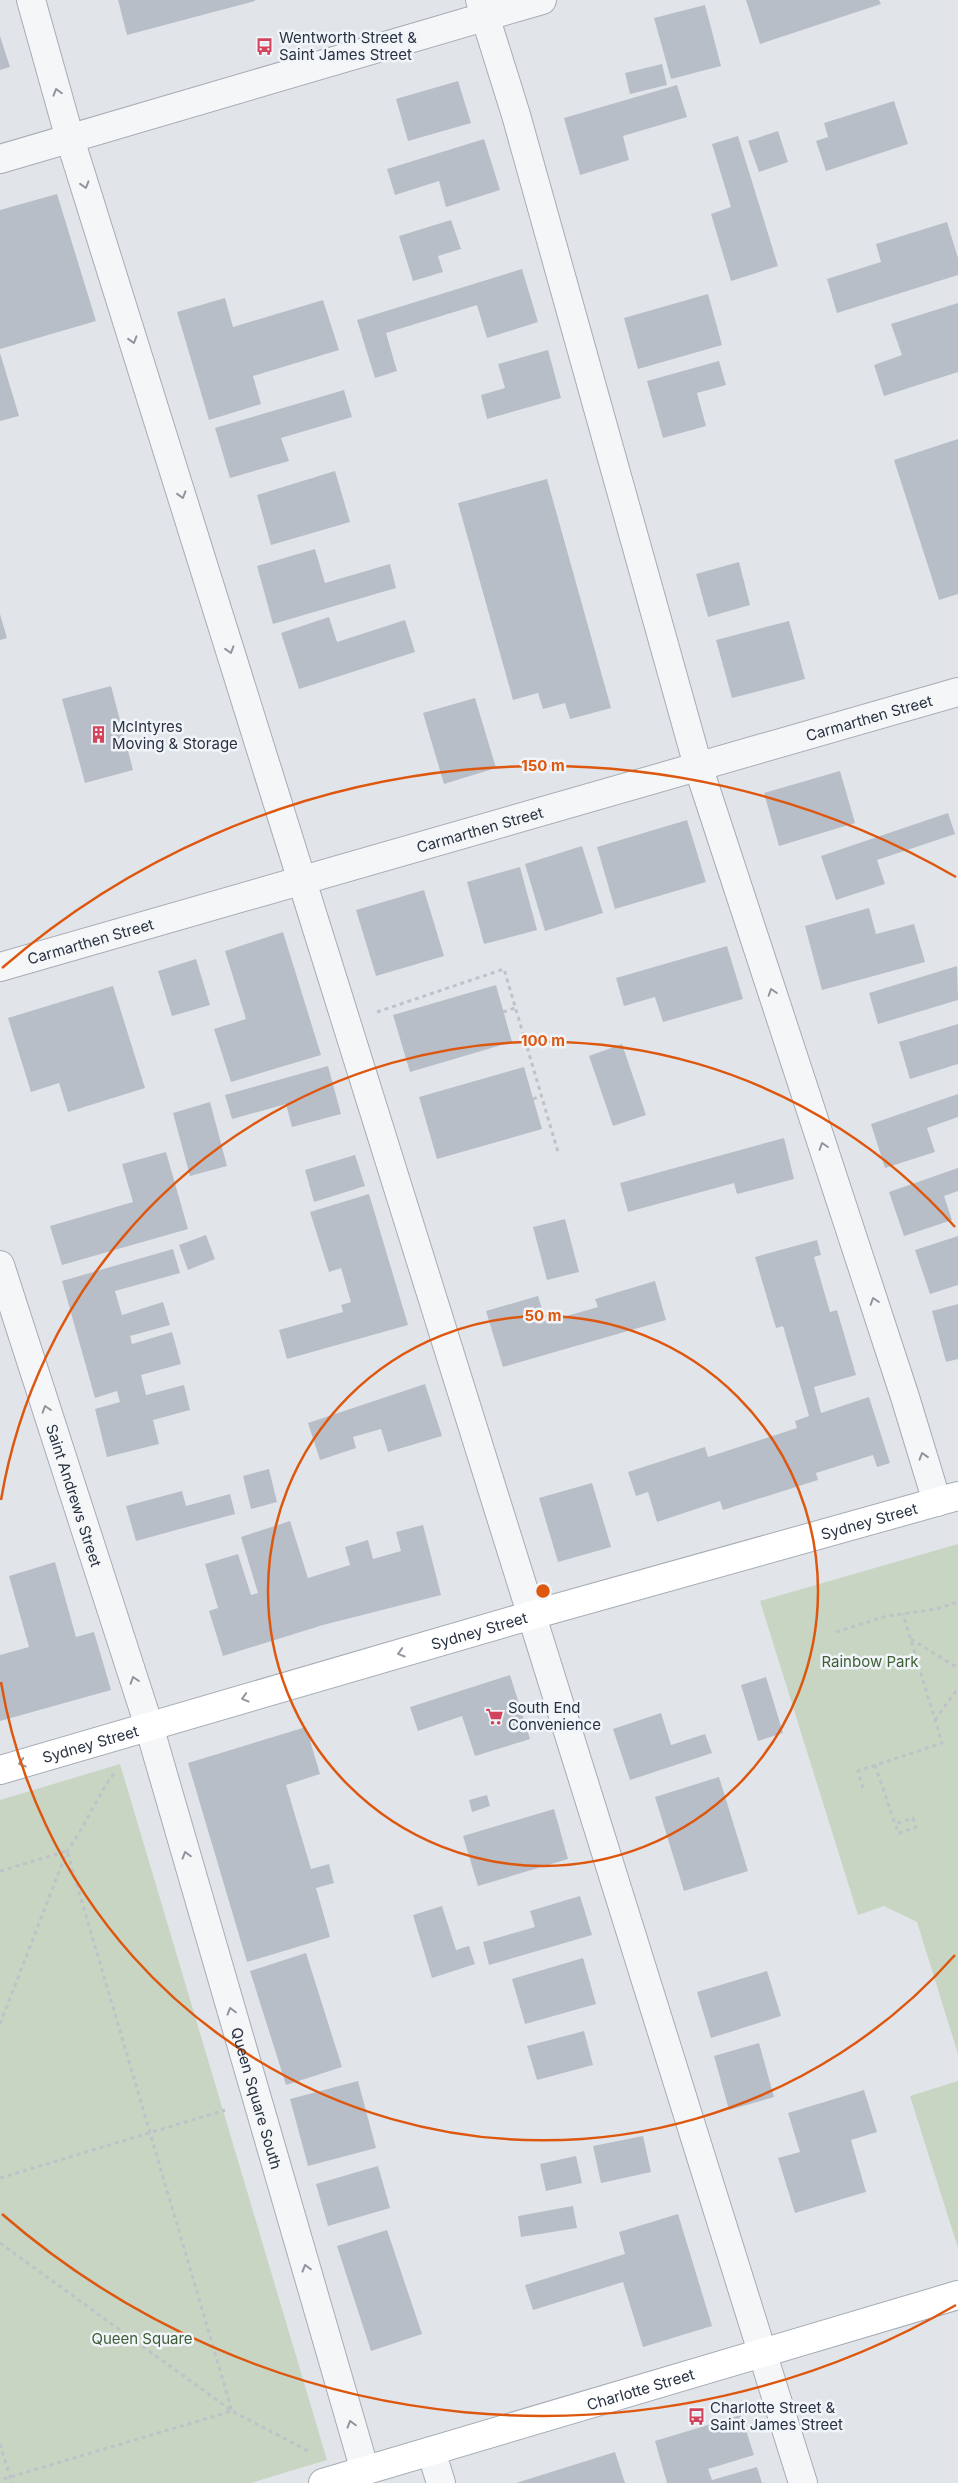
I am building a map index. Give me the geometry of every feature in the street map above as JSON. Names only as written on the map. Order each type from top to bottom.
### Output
[{"type":"street","points":[[31,0],[70,138],[803,2483]]},
{"type":"street","points":[[0,159],[483,8],[542,0]]},
{"type":"street","points":[[483,8],[516,115],[698,766],[902,1387],[948,1499]]},
{"type":"street","name":"Carmarthen Street","points":[[0,966],[958,692]]},
{"type":"street","name":"Saint Andrews Street","points":[[0,1265],[149,1726]]},
{"type":"street","name":"Sydney Street","points":[[0,1770],[532,1615],[948,1499]]},
{"type":"street","name":"Queen Square South","points":[[149,1726],[365,2470]]},
{"type":"street","name":"Charlotte Street","points":[[322,2483],[958,2295]]},
{"type":"street","points":[[431,2451],[441,2483]]},
{"type":"path","points":[[347,1022],[504,969],[558,1152]]},
{"type":"path","points":[[503,1012],[515,1008]]},
{"type":"path","points":[[533,1099],[541,1096]]},
{"type":"path","points":[[836,1632],[887,1616],[937,1609],[958,1602]]},
{"type":"path","points":[[863,1788],[858,1771],[942,1743],[903,1614]]},
{"type":"path","points":[[910,1639],[958,1668]]},
{"type":"path","points":[[935,1720],[958,1688]]},
{"type":"path","points":[[875,1765],[895,1824],[899,1833],[916,1827],[913,1818],[895,1824]]},
{"type":"path","points":[[0,2024],[67,1851],[79,1836],[98,1795]]},
{"type":"path","points":[[67,1851],[232,2411]]},
{"type":"path","points":[[0,1871],[67,1851]]},
{"type":"path","points":[[0,2178],[196,2119]]},
{"type":"path","points":[[0,2243],[232,2411],[327,2460],[365,2470]]},
{"type":"path","points":[[0,2480],[232,2411]]},
{"type":"path","points":[[0,2444],[12,2483]]},
{"type":"green space","name":"Rainbow Park","points":[[958,1544],[958,2054],[917,1922],[884,1906],[858,1915],[760,1601]]},
{"type":"green space","name":"Queen Square","points":[[120,1764],[327,2460],[251,2483],[0,2483],[0,1800]]},
{"type":"green space","points":[[958,2081],[958,2248],[910,2096]]},
{"type":"building","points":[[118,0],[255,0],[255,1],[127,35]]},
{"type":"building","points":[[746,0],[879,0],[881,4],[760,44]]},
{"type":"building","points":[[705,5],[721,66],[671,79],[654,18]]},
{"type":"building","points":[[0,36],[10,67],[0,70]]},
{"type":"building","points":[[662,64],[667,85],[630,94],[625,73]]},
{"type":"building","points":[[458,81],[471,123],[408,141],[396,99]]},
{"type":"building","points":[[677,85],[687,117],[623,136],[629,160],[580,175],[564,118]]},
{"type":"building","points":[[894,101],[908,144],[826,171],[816,141],[828,137],[824,123]]},
{"type":"building","points":[[778,131],[788,162],[759,172],[748,141]]},
{"type":"building","points":[[738,136],[778,266],[731,281],[711,214],[731,207],[712,144]]},
{"type":"building","points":[[484,139],[500,190],[446,207],[439,181],[395,195],[387,169]]},
{"type":"building","points":[[57,194],[96,321],[0,349],[0,210]]},
{"type":"building","points":[[451,220],[461,249],[438,256],[443,272],[413,281],[399,236]]},
{"type":"building","points":[[947,222],[958,258],[958,275],[837,313],[827,279],[881,262],[876,244]]},
{"type":"building","points":[[522,269],[538,322],[487,338],[477,305],[386,333],[397,371],[375,378],[357,320]]},
{"type":"building","points":[[708,294],[722,345],[638,369],[624,318]]},
{"type":"building","points":[[225,298],[233,327],[323,300],[339,350],[253,376],[261,404],[209,420],[177,312]]},
{"type":"building","points":[[958,303],[958,372],[884,396],[874,365],[902,355],[891,324]]},
{"type":"building","points":[[548,350],[561,398],[487,419],[481,395],[505,388],[498,364]]},
{"type":"building","points":[[0,353],[19,416],[0,421]]},
{"type":"building","points":[[719,361],[726,385],[697,393],[706,426],[663,438],[647,381]]},
{"type":"building","points":[[344,390],[352,417],[281,438],[289,461],[230,478],[215,428]]},
{"type":"building","points":[[958,439],[958,594],[939,600],[894,460]]},
{"type":"building","points":[[335,471],[350,522],[271,545],[257,495]]},
{"type":"building","points":[[547,479],[611,708],[570,719],[565,703],[543,709],[538,693],[513,700],[458,503]]},
{"type":"building","points":[[315,549],[325,583],[390,564],[396,588],[273,624],[257,566]]},
{"type":"building","points":[[739,562],[750,605],[708,617],[696,574]]},
{"type":"building","points":[[0,614],[7,638],[0,640]]},
{"type":"building","points":[[329,617],[337,642],[405,620],[415,652],[299,689],[281,633]]},
{"type":"building","points":[[789,621],[805,679],[732,698],[716,640]]},
{"type":"building","name":"McIntyres Moving & Storage","points":[[111,686],[133,770],[85,783],[62,699]]},
{"type":"building","points":[[475,698],[496,768],[444,784],[423,713]]},
{"type":"building","points":[[840,771],[855,823],[779,846],[764,793]]},
{"type":"building","points":[[948,813],[955,834],[877,860],[885,884],[836,900],[821,856]]},
{"type":"building","points":[[687,820],[706,882],[615,909],[597,847]]},
{"type":"building","points":[[582,846],[603,913],[545,931],[525,864]]},
{"type":"building","points":[[520,867],[537,930],[484,944],[467,882]]},
{"type":"building","points":[[424,890],[444,956],[376,976],[356,910]]},
{"type":"building","points":[[869,908],[876,934],[914,924],[925,962],[822,990],[805,926]]},
{"type":"building","points":[[283,932],[321,1055],[231,1082],[214,1029],[246,1019],[225,951]]},
{"type":"building","points":[[727,946],[743,999],[663,1022],[655,997],[624,1006],[616,978]]},
{"type":"building","points":[[196,959],[210,1005],[172,1016],[158,971]]},
{"type":"building","points":[[957,966],[958,1000],[878,1024],[869,993]]},
{"type":"building","points":[[496,985],[512,1042],[410,1072],[393,1015]]},
{"type":"building","points":[[113,986],[145,1088],[68,1112],[59,1083],[31,1092],[8,1018]]},
{"type":"building","points":[[958,1024],[958,1064],[910,1079],[899,1042]]},
{"type":"building","points":[[622,1044],[646,1115],[613,1126],[589,1056]]},
{"type":"building","points":[[328,1066],[341,1114],[292,1127],[286,1104],[232,1119],[225,1095]]},
{"type":"building","points":[[524,1067],[542,1129],[437,1159],[419,1097]]},
{"type":"building","points":[[958,1094],[958,1117],[927,1128],[935,1152],[885,1168],[871,1124]]},
{"type":"building","points":[[210,1102],[227,1166],[190,1176],[173,1113]]},
{"type":"building","points":[[784,1138],[794,1179],[737,1194],[734,1183],[628,1212],[620,1183]]},
{"type":"building","points":[[166,1152],[188,1229],[62,1265],[50,1226],[133,1202],[122,1164]]},
{"type":"building","points":[[355,1155],[365,1186],[314,1202],[305,1170]]},
{"type":"building","points":[[958,1168],[958,1191],[944,1196],[952,1220],[904,1236],[889,1192]]},
{"type":"building","points":[[369,1194],[408,1325],[287,1359],[279,1330],[343,1312],[341,1305],[351,1302],[341,1268],[329,1272],[310,1212]]},
{"type":"building","points":[[565,1219],[579,1272],[547,1280],[533,1227]]},
{"type":"building","points":[[206,1235],[215,1259],[188,1270],[179,1245]]},
{"type":"building","points":[[958,1236],[958,1285],[930,1294],[915,1250]]},
{"type":"building","points":[[817,1240],[821,1255],[814,1257],[830,1312],[837,1310],[856,1375],[814,1387],[821,1413],[869,1397],[890,1463],[877,1467],[873,1455],[816,1473],[818,1480],[723,1510],[720,1501],[657,1522],[648,1492],[636,1496],[628,1472],[705,1447],[708,1457],[797,1428],[795,1421],[809,1416],[783,1326],[776,1328],[755,1257]]},
{"type":"building","points":[[173,1249],[180,1273],[115,1291],[122,1315],[163,1302],[170,1325],[130,1336],[132,1344],[172,1332],[181,1364],[141,1375],[146,1395],[184,1385],[190,1410],[153,1420],[159,1444],[107,1457],[95,1409],[120,1402],[117,1391],[95,1398],[62,1281]]},
{"type":"building","points":[[655,1281],[666,1320],[503,1367],[486,1311],[538,1296],[546,1322],[598,1307],[595,1299]]},
{"type":"building","points":[[958,1304],[958,1359],[946,1362],[932,1311]]},
{"type":"building","points":[[425,1384],[442,1436],[388,1452],[381,1429],[353,1437],[356,1448],[320,1460],[308,1423]]},
{"type":"building","points":[[269,1469],[277,1502],[251,1509],[243,1476]]},
{"type":"building","points":[[592,1483],[611,1547],[558,1562],[539,1498]]},
{"type":"building","points":[[182,1491],[186,1506],[230,1494],[235,1514],[136,1541],[126,1506]]},
{"type":"building","points":[[290,1521],[308,1578],[350,1565],[345,1547],[368,1540],[373,1559],[401,1551],[396,1532],[423,1525],[441,1595],[323,1625],[223,1656],[209,1611],[218,1608],[205,1564],[238,1554],[251,1595],[258,1593],[241,1537]]},
{"type":"building","points":[[55,1562],[76,1637],[94,1632],[111,1690],[0,1721],[0,1655],[29,1647],[9,1576]]},
{"type":"building","points":[[510,1675],[530,1739],[475,1756],[462,1716],[418,1731],[410,1707]]},
{"type":"building","points":[[766,1677],[783,1733],[758,1741],[741,1685]]},
{"type":"building","points":[[661,1713],[671,1745],[705,1734],[712,1753],[630,1780],[613,1729]]},
{"type":"building","points":[[306,1727],[320,1774],[286,1785],[311,1869],[329,1864],[334,1883],[316,1888],[330,1937],[247,1962],[188,1763]]},
{"type":"building","points":[[719,1777],[748,1871],[684,1891],[655,1797]]},
{"type":"building","points":[[487,1795],[490,1806],[472,1812],[469,1800]]},
{"type":"building","points":[[554,1809],[568,1859],[478,1886],[463,1836]]},
{"type":"building","points":[[580,1896],[592,1935],[489,1965],[483,1942],[535,1927],[530,1911]]},
{"type":"building","points":[[442,1906],[456,1950],[469,1946],[475,1964],[432,1978],[413,1915]]},
{"type":"building","points":[[306,1953],[342,2067],[286,2085],[250,1971]]},
{"type":"building","points":[[583,1958],[596,2004],[525,2024],[512,1979]]},
{"type":"building","points":[[767,1971],[781,2016],[711,2038],[697,1992]]},
{"type":"building","points":[[584,2031],[593,2065],[537,2080],[527,2046]]},
{"type":"building","points":[[759,2043],[774,2097],[729,2110],[714,2056]]},
{"type":"building","points":[[358,2081],[376,2148],[308,2166],[290,2099]]},
{"type":"building","points":[[864,2090],[877,2132],[851,2140],[866,2192],[795,2213],[778,2158],[800,2152],[788,2113]]},
{"type":"building","points":[[643,2136],[651,2172],[601,2183],[593,2146]]},
{"type":"building","points":[[576,2156],[582,2183],[546,2191],[540,2164]]},
{"type":"building","points":[[378,2166],[390,2208],[328,2226],[316,2184]]},
{"type":"building","points":[[573,2206],[577,2228],[521,2237],[518,2216]]},
{"type":"building","points":[[678,2214],[712,2326],[643,2347],[623,2282],[533,2310],[525,2285],[625,2254],[619,2232]]},
{"type":"building","points":[[387,2230],[422,2334],[371,2351],[337,2246]]},
{"type":"building","points":[[741,2415],[754,2455],[708,2469],[712,2480],[757,2467],[762,2483],[667,2483],[655,2441]]},
{"type":"building","points":[[615,2452],[625,2483],[516,2483]]},
{"type":"place","name":"Wentworth Street & Saint James Street","points":[[265,46]]},
{"type":"place","name":"McIntyres Moving & Storage","points":[[98,735]]},
{"type":"place","name":"South End Convenience","points":[[494,1716]]},
{"type":"place","name":"Charlotte Street & Saint James Street","points":[[696,2416]]}]
